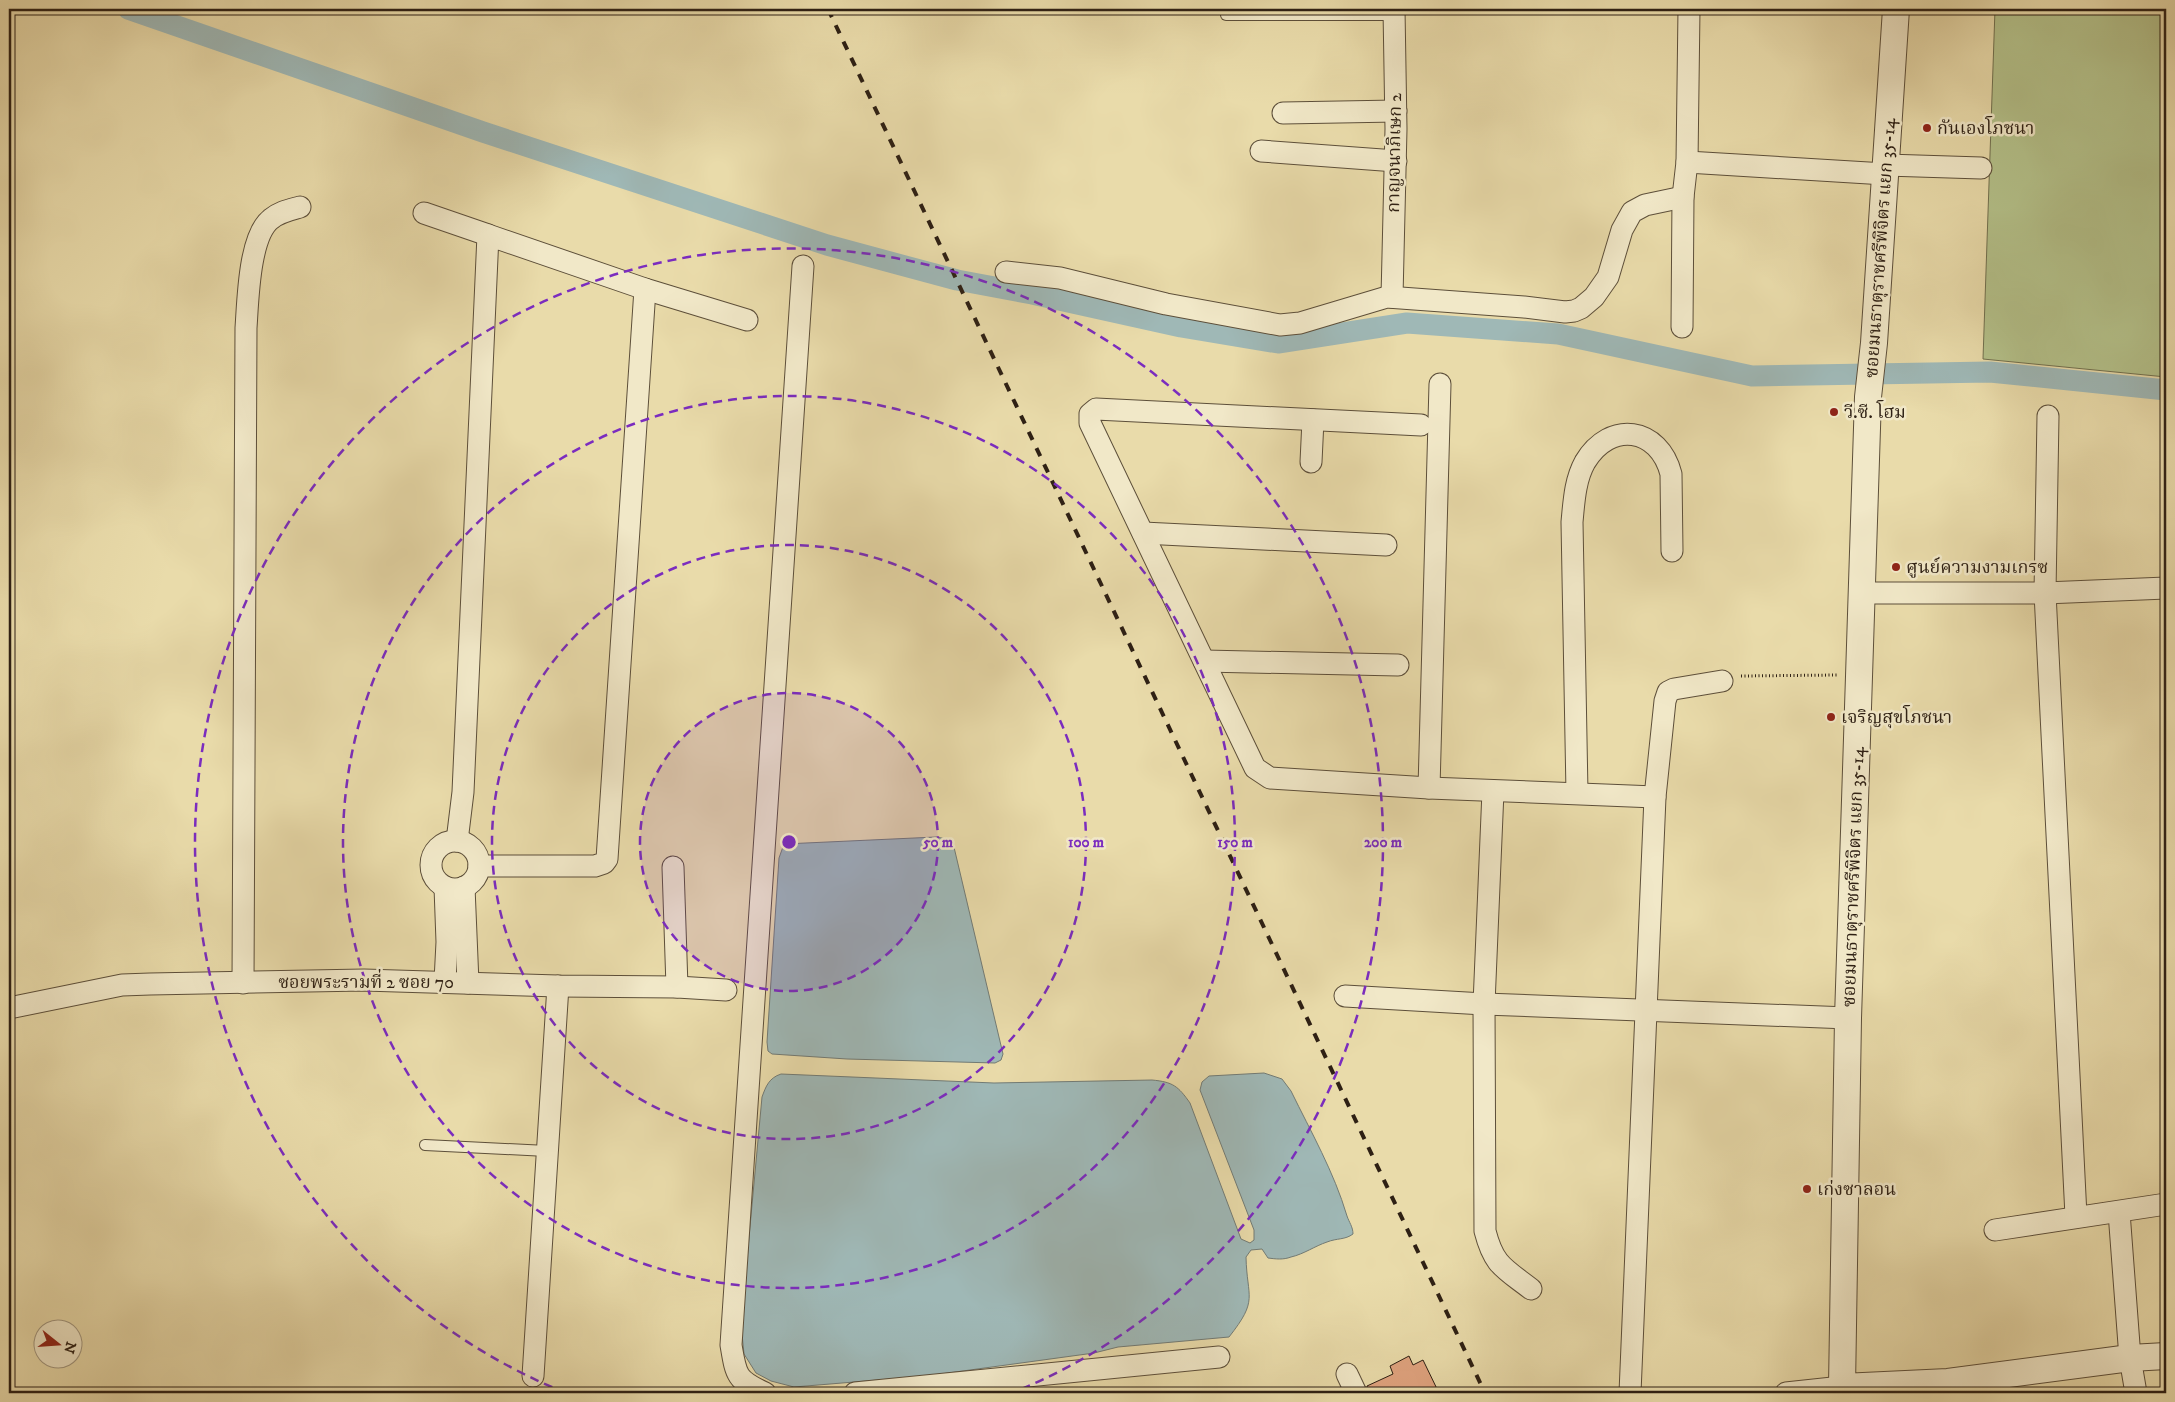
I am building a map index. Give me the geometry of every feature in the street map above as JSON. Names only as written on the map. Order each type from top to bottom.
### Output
[{"type":"street","points":[[1682,327],[1683,197],[1687,162],[1689,9]]},
{"type":"street","name":"ซอยมนธาตุราชศรีพิจิตร แยก 35-14","points":[[1842,1387],[1848,1018],[1868,397],[1874,343],[1896,9]]},
{"type":"street","name":"กาญจนาภิเษก 2","points":[[1392,297],[1396,161],[1394,12]]},
{"type":"street","points":[[1283,113],[1396,111]]},
{"type":"street","points":[[1261,151],[1396,161]]},
{"type":"street","points":[[1687,162],[1886,169],[1981,168]]},
{"type":"street","points":[[1006,272],[1060,278],[1166,304],[1280,325],[1300,323],[1377,299],[1392,297],[1565,312],[1581,308],[1594,297],[1608,277],[1622,230],[1632,212],[1659,201],[1683,197]]},
{"type":"street","points":[[243,983],[246,328],[250,276],[259,233],[270,219],[282,211],[300,207]]},
{"type":"street","points":[[424,212],[644,289],[747,320]]},
{"type":"street","points":[[457,841],[463,792],[488,235]]},
{"type":"street","points":[[765,1393],[746,1385],[735,1371],[731,1345],[803,266]]},
{"type":"street","points":[[479,866],[595,866],[604,863],[607,859],[644,289]]},
{"type":"street","points":[[1429,788],[1440,384]]},
{"type":"street","points":[[1421,425],[1096,409],[1090,414],[1090,423],[1255,768],[1270,778],[1429,788],[1655,797]]},
{"type":"street","points":[[2048,416],[2046,593],[2076,1216]]},
{"type":"street","points":[[1310,462],[1313,420]]},
{"type":"street","points":[[1577,793],[1572,522],[1574,495],[1579,476],[1586,462],[1600,443],[1619,435],[1634,433],[1642,435],[1662,452],[1672,474],[1672,551]]},
{"type":"street","points":[[1143,533],[1386,545]]},
{"type":"street","points":[[1862,593],[2046,593],[2166,588]]},
{"type":"street","points":[[1204,661],[1398,665]]},
{"type":"street","points":[[1630,1393],[1655,797],[1665,701],[1668,692],[1674,689],[1727,678]]},
{"type":"street","points":[[1493,791],[1484,1004],[1485,1231],[1490,1249],[1499,1265],[1532,1289]]},
{"type":"street","points":[[457,841],[464,842],[475,852],[479,866],[475,879],[454,887],[434,877],[431,862],[433,855],[443,844],[457,841]]},
{"type":"street","points":[[673,867],[677,987]]},
{"type":"street","points":[[445,981],[447,942],[454,887]]},
{"type":"street","points":[[454,887],[468,983]]},
{"type":"street","name":"ซอยพระรามที่ 2 ซอย 70","points":[[9,1008],[122,985],[445,981],[726,990]]},
{"type":"street","points":[[533,1376],[558,986]]},
{"type":"street","points":[[1345,996],[1484,1004],[1848,1018]]},
{"type":"street","points":[[1995,1230],[2076,1216],[2119,1212],[2166,1204]]},
{"type":"street","points":[[2119,1212],[2130,1358],[2136,1393]]},
{"type":"street","points":[[1786,1393],[1842,1387],[1948,1388],[2130,1358],[2166,1356]]},
{"type":"street","points":[[855,1393],[1219,1357]]},
{"type":"street","points":[[1347,1374],[1356,1393]]},
{"type":"lane","points":[[1226,15],[1394,12]]},
{"type":"lane","points":[[425,1145],[547,1151]]},
{"type":"path","points":[[1727,678],[1860,675]]},
{"type":"green space","points":[[1995,9],[2166,9],[2166,377],[1983,359]]},
{"type":"water","points":[[936,837],[947,839],[953,843],[1003,1054],[1001,1060],[995,1063],[847,1059],[772,1054],[768,1051],[767,1042],[779,858],[784,844]]},
{"type":"water","points":[[1264,1073],[1282,1079],[1291,1091],[1336,1184],[1353,1234],[1285,1259],[1268,1258],[1262,1249],[1251,1250],[1246,1257],[1249,1291],[1248,1306],[1229,1337],[1118,1347],[1094,1353],[926,1376],[794,1387],[771,1381],[756,1373],[744,1354],[741,1324],[762,1097],[769,1083],[777,1076],[781,1074],[994,1083],[1152,1080],[1165,1082],[1178,1089],[1190,1103],[1241,1239],[1250,1243],[1254,1240],[1254,1230],[1200,1090],[1202,1082],[1209,1076]]},
{"type":"building","points":[[1409,1356],[1413,1365],[1423,1360],[1439,1393],[1368,1393],[1367,1386],[1393,1374],[1390,1366]]},
{"type":"waterway","points":[[128,9],[483,132],[827,245],[957,280],[1032,294],[1181,327],[1278,343],[1407,323],[1558,334],[1752,376],[1990,372],[2166,390]]},
{"type":"railway","points":[[828,9],[1485,1393]]},
{"type":"place","name":"กันเองโภชนา","points":[[1927,128]]},
{"type":"place","name":"วี.ซี. โฮม","points":[[1834,412]]},
{"type":"place","name":"ศูนย์ความงามเกรซ","points":[[1896,567]]},
{"type":"place","name":"เจริญสุขโภชนา","points":[[1831,717]]},
{"type":"place","name":"เก่งซาลอน","points":[[1807,1189]]}]
